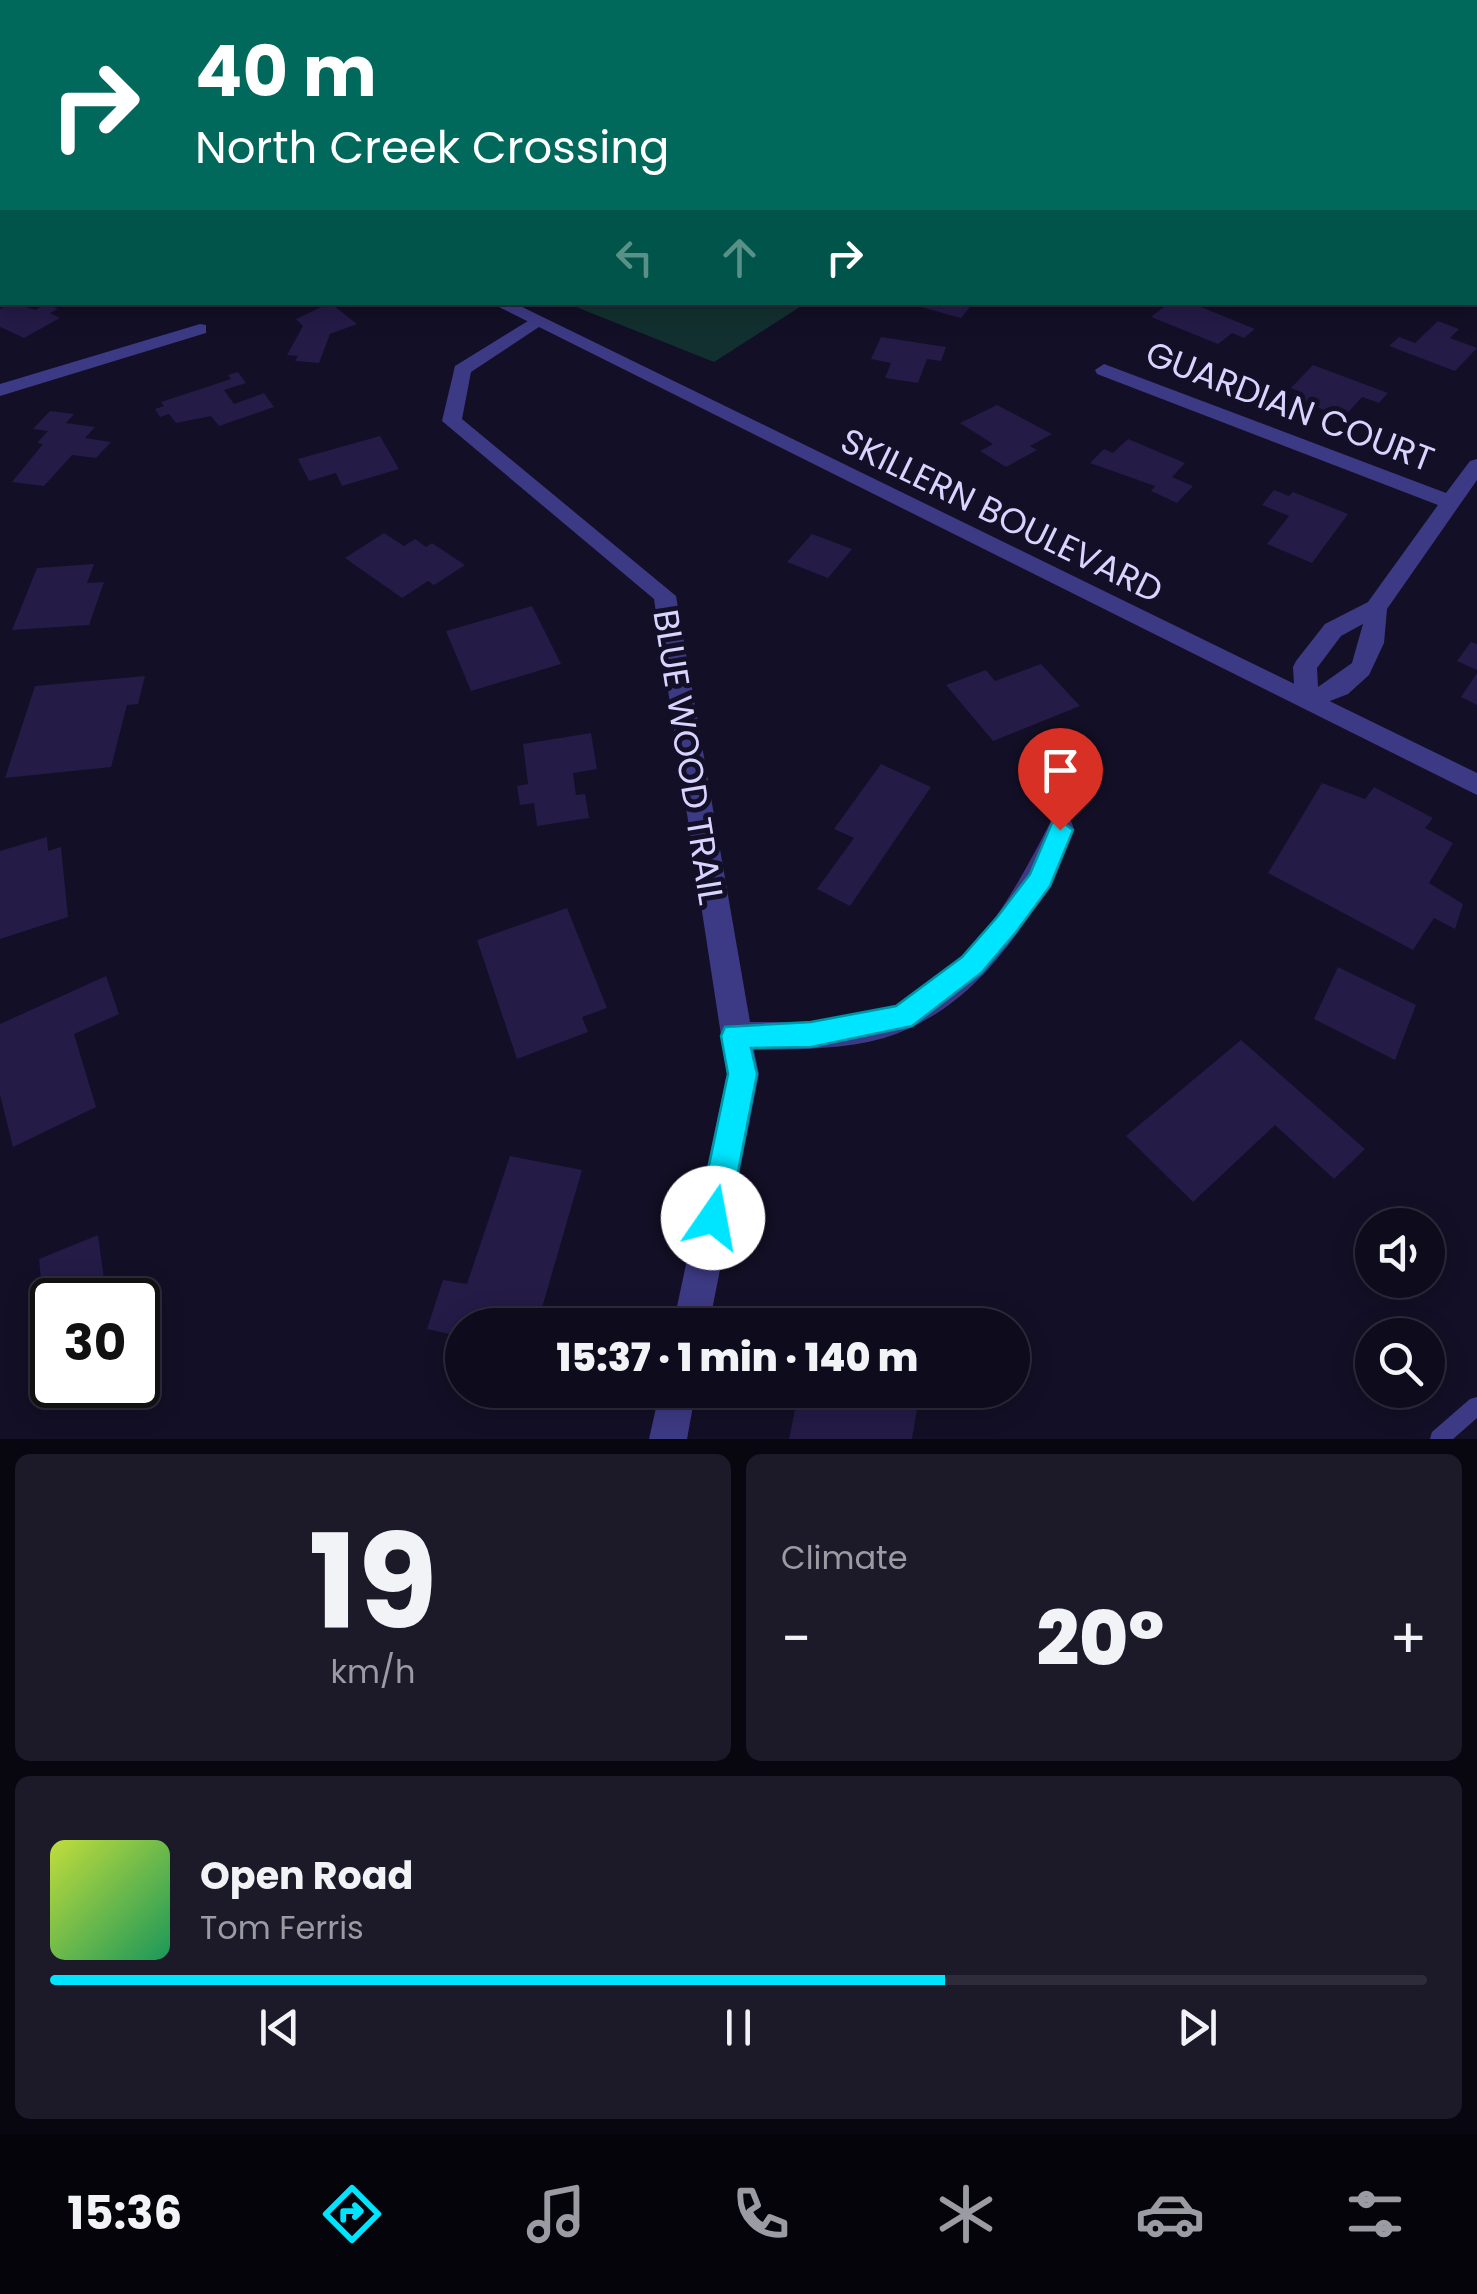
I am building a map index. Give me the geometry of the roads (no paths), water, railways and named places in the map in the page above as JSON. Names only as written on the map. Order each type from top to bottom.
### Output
[{"type":"street","name":"SKILLERN BOULEVARD","points":[[504,305],[1477,785]]},
{"type":"street","name":"BLUE WOOD TRAIL","points":[[536,321],[462,370],[452,421],[664,596],[742,1074],[694,1308]]},
{"type":"street","points":[[0,390],[200,330]]},
{"type":"street","name":"GUARDIAN COURT","points":[[1104,370],[1452,503]]},
{"type":"street","points":[[1376,608],[1375,645],[1344,690],[1307,701],[1303,670],[1332,630],[1376,608],[1477,465]]},
{"type":"street","points":[[734,1036],[811,1034],[902,1018],[971,965],[1007,924],[1041,879],[1060,830]]},
{"type":"street","points":[[668,1439],[674,1408]]},
{"type":"lane","points":[[1439,1439],[1477,1406]]}]
